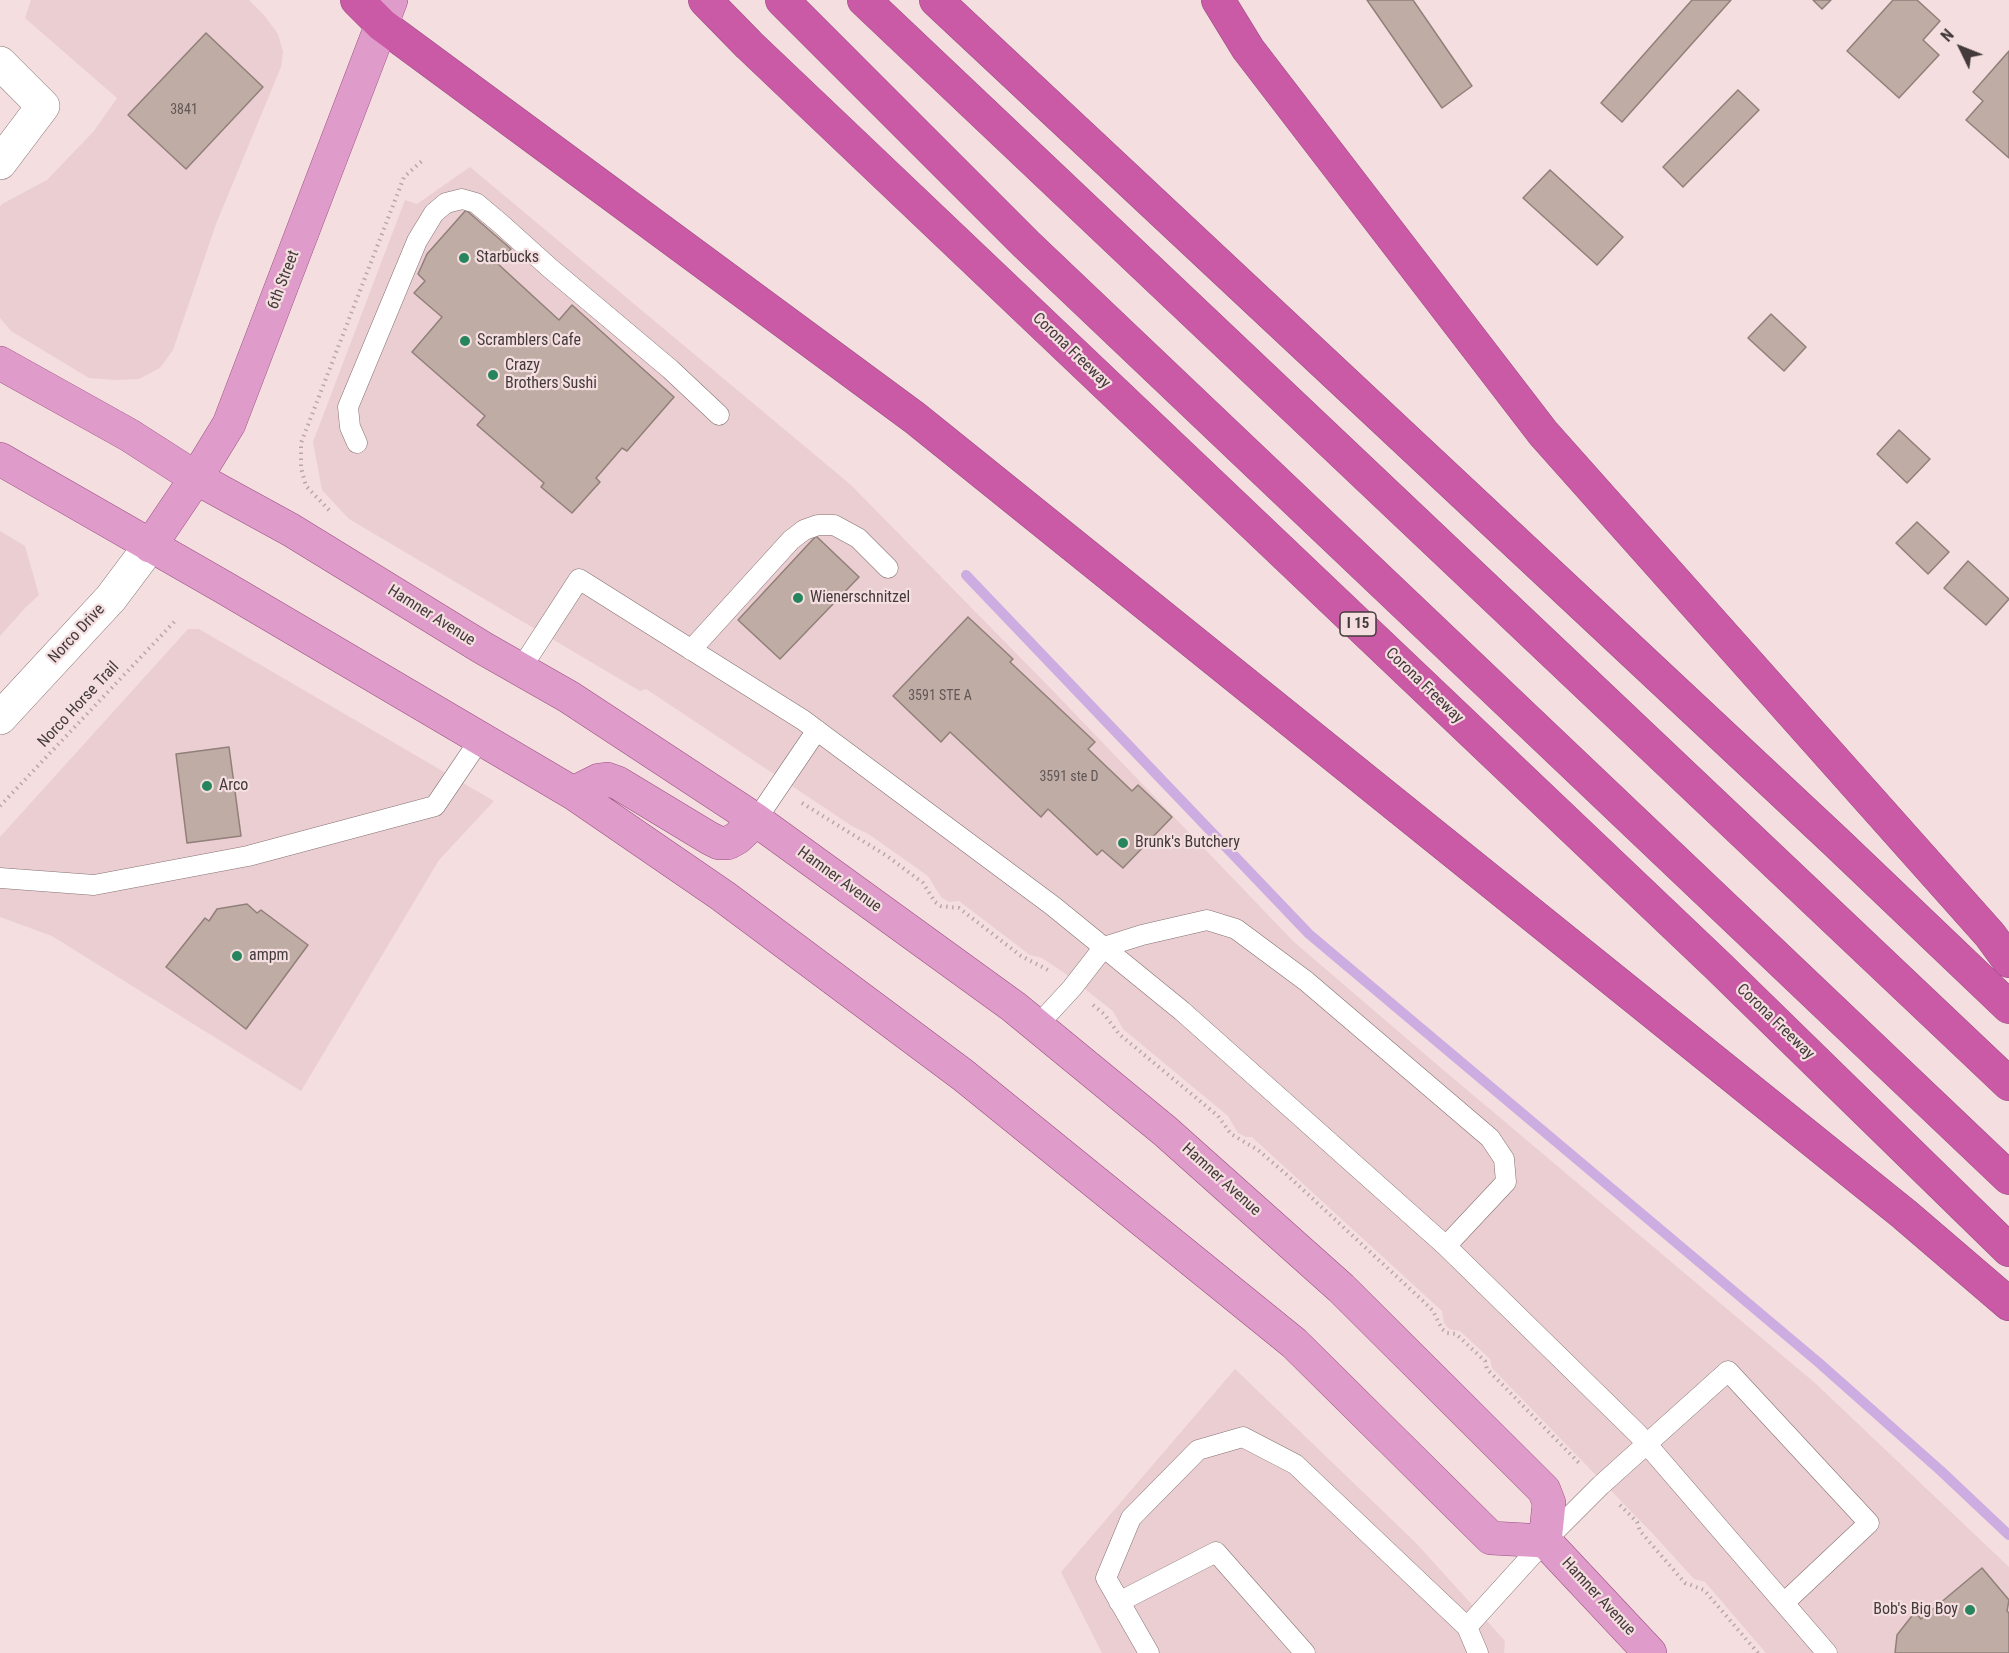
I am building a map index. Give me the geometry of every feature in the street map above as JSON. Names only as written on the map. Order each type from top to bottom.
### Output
[{"type":"highway","points":[[357,0],[387,13],[915,418],[1904,1214],[2009,1304]]},
{"type":"highway","name":"Corona Freeway","points":[[705,0],[1717,965],[2009,1250]]},
{"type":"highway","points":[[782,0],[1026,244],[2009,1178]]},
{"type":"highway","points":[[864,0],[2009,1084]]},
{"type":"highway","points":[[936,0],[1809,816],[2009,1007]]},
{"type":"highway","points":[[1218,0],[1248,49],[1543,433],[1982,926],[2009,961]]},
{"type":"main road","name":"6th Street","points":[[150,546],[229,424],[387,13]]},
{"type":"main road","points":[[0,63],[43,106],[0,163]]},
{"type":"main road","name":"Hamner Avenue","points":[[0,363],[129,435],[196,478],[291,530],[569,698],[756,820],[1014,1007],[1165,1131],[1341,1288],[1544,1490],[1549,1503],[1545,1541],[1650,1653]]},
{"type":"main road","points":[[0,459],[225,588],[573,793],[723,896],[963,1075],[1294,1342],[1491,1538],[1545,1541]]},
{"type":"main road","name":"Norco Drive","points":[[0,718],[111,598],[150,546]]},
{"type":"main road","points":[[573,793],[599,780],[607,779],[618,783],[719,843],[728,843],[737,838],[756,820]]},
{"type":"lane","points":[[357,443],[350,427],[348,407],[417,241],[434,213],[446,203],[462,199],[476,203],[494,218],[670,369],[719,416]]},
{"type":"lane","points":[[692,650],[791,540],[804,530],[818,525],[834,525],[858,538],[888,568]]},
{"type":"lane","points":[[520,670],[579,579],[817,730],[1053,906],[1182,1011],[1446,1246],[1648,1444],[1827,1653]]},
{"type":"lane","points":[[756,820],[817,730]]},
{"type":"lane","points":[[0,878],[94,885],[248,856],[435,806],[481,738]]},
{"type":"lane","points":[[1037,1026],[1072,988],[1104,947],[1142,935],[1207,920],[1236,929],[1306,981],[1490,1138],[1504,1159],[1506,1182],[1446,1246]]},
{"type":"lane","points":[[1467,1627],[1545,1541],[1601,1485],[1728,1371],[1869,1523],[1784,1603]]},
{"type":"lane","points":[[1149,1653],[1106,1578],[1131,1518],[1198,1450],[1243,1437],[1296,1464],[1467,1627],[1478,1653]]},
{"type":"lane","points":[[1119,1602],[1216,1552],[1305,1653]]},
{"type":"path","name":"Norco Horse Trail","points":[[0,806],[175,621]]},
{"type":"shaded area","points":[[31,0],[249,0],[278,34],[283,52],[281,67],[216,224],[173,350],[160,368],[139,379],[89,378],[11,331],[0,318],[0,207],[47,180],[94,131],[117,98],[25,18]]},
{"type":"shaded area","points":[[470,167],[851,485],[1294,942],[1815,1383],[2009,1567],[2009,1653],[1766,1653],[1705,1582],[1694,1579],[1492,1368],[1490,1359],[1460,1331],[1449,1329],[1444,1323],[1442,1311],[1252,1137],[1238,1133],[1228,1116],[1123,1029],[1113,1011],[1063,972],[1042,958],[1030,955],[959,901],[949,902],[941,897],[928,876],[870,835],[852,826],[646,689],[640,691],[349,519],[322,490],[313,442],[405,200],[417,204]]},
{"type":"shaded area","points":[[0,531],[25,546],[39,595],[0,636]]},
{"type":"shaded area","points":[[188,629],[199,629],[494,801],[439,860],[301,1091],[52,936],[0,917],[0,837]]},
{"type":"shaded area","points":[[1235,1369],[1416,1543],[1505,1641],[1504,1653],[1102,1653],[1061,1572]]},
{"type":"building","points":[[1367,0],[1413,0],[1472,86],[1442,108]]},
{"type":"building","points":[[1692,0],[1731,0],[1622,122],[1601,103]]},
{"type":"building","points":[[1813,0],[1831,0],[1822,9]]},
{"type":"building","points":[[1893,0],[1917,0],[1940,21],[1923,40],[1939,55],[1899,98],[1847,51]]},
{"type":"building","points":[[206,33],[263,87],[186,169],[128,115]]},
{"type":"building","points":[[2009,51],[2009,158],[1966,120],[1983,101],[1973,92]]},
{"type":"building","points":[[1738,90],[1759,110],[1683,187],[1663,167]]},
{"type":"building","points":[[1550,170],[1623,237],[1597,265],[1523,198]]},
{"type":"building","points":[[466,210],[511,249],[498,264],[559,320],[572,305],[674,397],[627,451],[622,448],[596,478],[600,482],[572,513],[541,487],[544,483],[477,425],[485,416],[412,352],[442,317],[414,293],[425,281],[418,274],[427,254]]},
{"type":"building","points":[[1771,314],[1806,347],[1784,371],[1748,338]]},
{"type":"building","points":[[1899,430],[1930,459],[1907,483],[1877,454]]},
{"type":"building","points":[[1917,522],[1949,552],[1928,574],[1896,543]]},
{"type":"building","name":"Wienerschnitzel","points":[[816,536],[859,577],[780,659],[738,620]]},
{"type":"building","points":[[1968,561],[2009,599],[1986,625],[1944,588]]},
{"type":"building","points":[[968,617],[1013,659],[1010,662],[1095,742],[1088,749],[1132,791],[1138,785],[1172,817],[1123,868],[1102,850],[1097,855],[1048,809],[1041,817],[950,732],[941,742],[893,696]]},
{"type":"building","points":[[229,747],[241,836],[187,843],[176,754]]},
{"type":"building","name":"ampm","points":[[247,904],[257,913],[261,910],[308,945],[246,1029],[166,967],[205,918],[209,921],[217,909]]},
{"type":"building","name":"Bob's Big Boy","points":[[1982,1568],[2009,1600],[2007,1611],[2009,1613],[2009,1653],[1895,1653],[1897,1635],[1915,1612],[1921,1619]]},
{"type":"waterway","points":[[966,575],[1309,934],[1818,1362],[2009,1535]]},
{"type":"place","name":"Starbucks","points":[[464,258]]},
{"type":"place","name":"Scramblers Cafe","points":[[465,341]]},
{"type":"place","name":"Crazy Brothers Sushi","points":[[493,375]]},
{"type":"place","name":"Wienerschnitzel","points":[[798,598]]},
{"type":"place","name":"Arco","points":[[207,786]]},
{"type":"place","name":"Brunk's Butchery","points":[[1123,843]]},
{"type":"place","name":"ampm","points":[[237,956]]},
{"type":"place","name":"Bob's Big Boy","points":[[1970,1610]]}]
